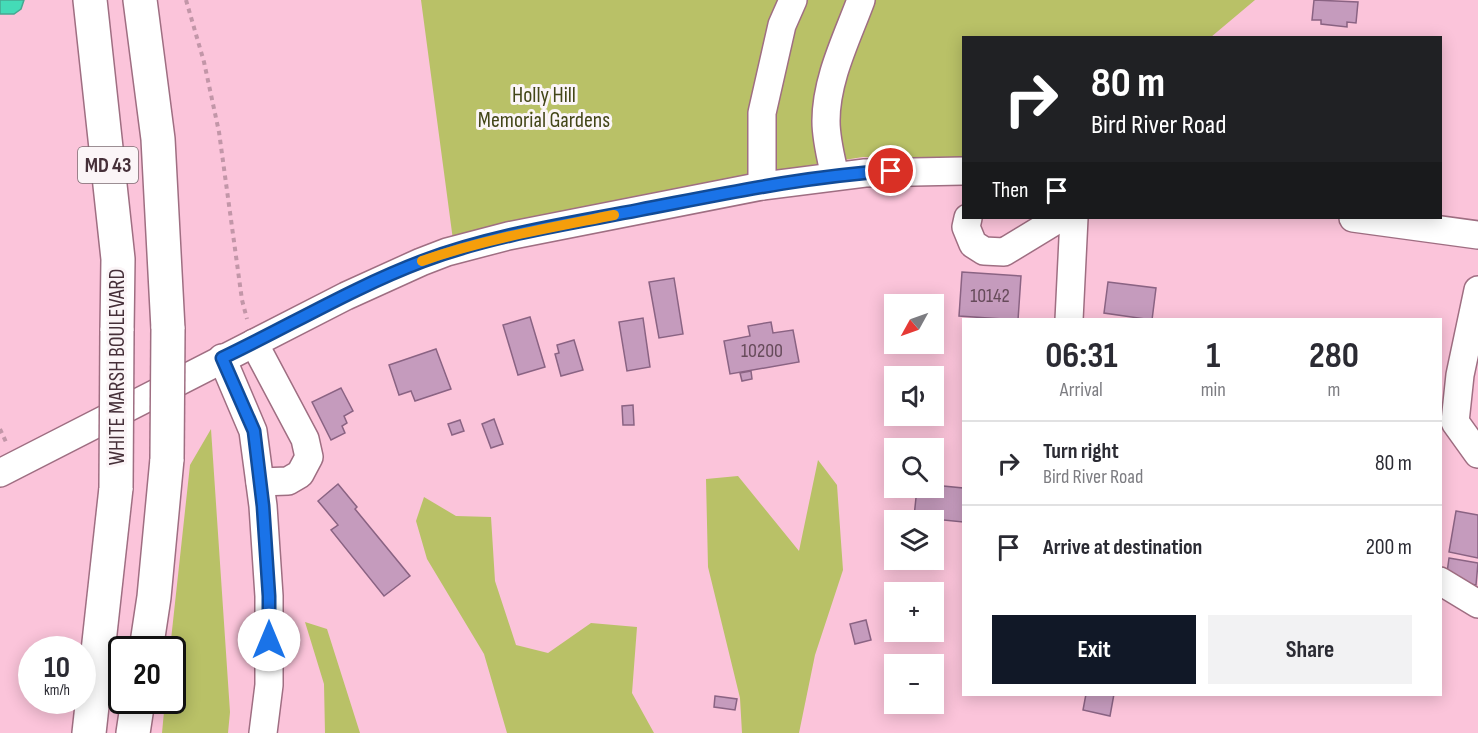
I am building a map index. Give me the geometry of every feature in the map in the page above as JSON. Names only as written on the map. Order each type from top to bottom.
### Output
[{"type":"main road","name":"WHITE MARSH BOULEVARD","points":[[89,733],[116,488],[118,259],[90,0]]},
{"type":"main road","name":"MD 43","points":[[140,0],[158,139],[168,329],[167,459],[148,636]]},
{"type":"main road","points":[[133,733],[136,714]]},
{"type":"street","points":[[762,186],[762,113],[783,25],[793,0]]},
{"type":"street","points":[[835,176],[828,144],[826,120],[828,95],[861,0]]},
{"type":"street","points":[[0,473],[254,342],[390,275],[447,252],[508,236],[762,186],[891,171],[962,171]]},
{"type":"street","points":[[968,219],[966,227],[973,244],[984,250],[1004,252],[1058,219]]},
{"type":"street","points":[[1069,318],[1074,219]]},
{"type":"street","points":[[1360,219],[1478,235]]},
{"type":"street","points":[[1478,290],[1460,375],[1455,422],[1478,454]]},
{"type":"street","points":[[254,342],[305,439],[309,457],[300,474],[288,481],[260,482]]},
{"type":"street","points":[[222,358],[254,431],[260,482],[269,596],[268,685],[263,733]]},
{"type":"street","points":[[1442,582],[1478,604]]},
{"type":"path","points":[[186,0],[204,62],[219,132],[242,300],[254,342]]},
{"type":"green space","name":"Holly Hill Memorial Gardens","points":[[421,0],[1255,0],[1212,36],[962,36],[962,160],[863,157],[734,177],[501,226],[453,240]]},
{"type":"green space","points":[[211,429],[230,712],[228,733],[162,733],[164,714],[186,714],[186,636],[171,636],[190,465]]},
{"type":"green space","points":[[818,460],[837,485],[843,570],[815,655],[799,733],[742,733],[740,698],[708,567],[706,479],[738,476],[799,551]]},
{"type":"green space","points":[[424,497],[456,516],[491,517],[495,581],[516,645],[548,653],[591,623],[637,627],[632,693],[654,733],[507,733],[484,654],[427,559],[416,521]]},
{"type":"green space","points":[[305,622],[327,629],[360,733],[325,733],[324,684]]},
{"type":"shaded area","points":[[0,0],[24,0],[21,9],[14,14],[0,14]]},
{"type":"building","points":[[1314,0],[1358,2],[1356,23],[1347,22],[1347,27],[1321,24],[1321,20],[1312,20]]},
{"type":"building","points":[[962,272],[1021,276],[1018,318],[959,316]]},
{"type":"building","points":[[674,278],[683,334],[659,338],[649,282]]},
{"type":"building","points":[[1108,282],[1156,288],[1152,318],[1104,313]]},
{"type":"building","points":[[530,317],[545,367],[518,375],[503,325]]},
{"type":"building","points":[[643,318],[650,367],[627,371],[619,322]]},
{"type":"building","points":[[771,322],[773,333],[793,330],[799,362],[730,374],[724,341],[750,336],[748,326]]},
{"type":"building","points":[[574,340],[583,370],[561,376],[555,354],[559,353],[557,345]]},
{"type":"building","points":[[436,349],[451,389],[415,401],[411,391],[399,395],[389,365]]},
{"type":"building","points":[[751,371],[752,379],[742,381],[740,373]]},
{"type":"building","points":[[341,388],[353,411],[344,416],[347,423],[342,426],[345,433],[331,440],[312,402]]},
{"type":"building","points":[[633,405],[634,425],[623,425],[622,406]]},
{"type":"building","points":[[494,419],[503,444],[491,448],[482,424]]},
{"type":"building","points":[[460,420],[464,431],[452,435],[448,424]]},
{"type":"building","points":[[338,484],[357,507],[355,509],[410,576],[384,596],[331,530],[338,525],[318,501]]},
{"type":"building","points":[[944,486],[962,488],[962,522],[944,520],[944,510],[915,510],[916,498],[944,498]]},
{"type":"building","points":[[1456,511],[1478,515],[1478,558],[1449,552]]},
{"type":"building","points":[[1449,558],[1478,563],[1476,585],[1446,580]]},
{"type":"building","points":[[866,620],[871,640],[855,644],[850,624]]},
{"type":"building","points":[[715,696],[737,699],[735,710],[714,707]]},
{"type":"building","points":[[1086,696],[1114,696],[1110,716],[1083,710]]},
{"type":"slow traffic","points":[[422,261],[508,236],[614,215]]},
{"type":"route","points":[[269,640],[269,596],[263,506],[254,431],[222,358],[390,275],[447,252],[508,236],[762,186],[865,172],[891,171]]}]
